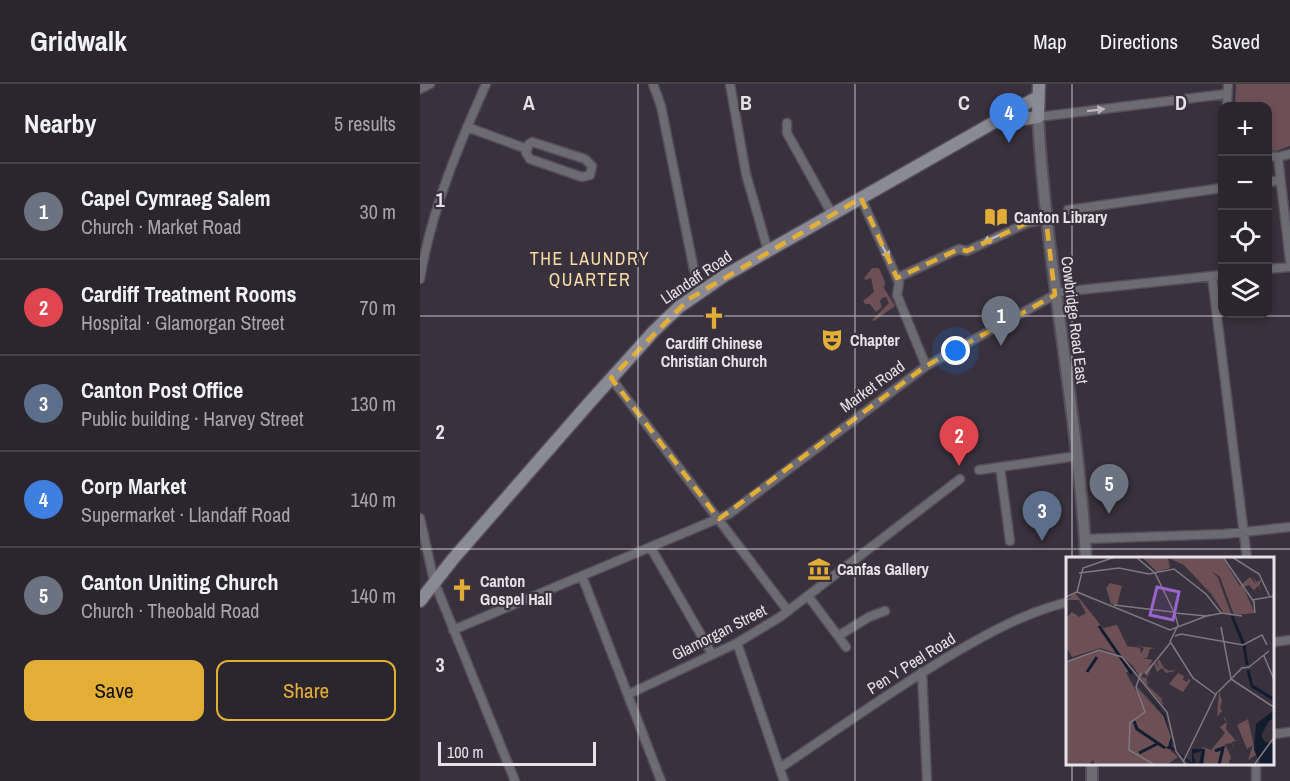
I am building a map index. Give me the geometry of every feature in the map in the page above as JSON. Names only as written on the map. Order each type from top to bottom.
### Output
[{"type":"main road","name":"Cowbridge Road East","points":[[1038,117],[1039,84]]},
{"type":"main road","name":"Llandaff Road","points":[[1010,117],[1012,111],[1038,97]]},
{"type":"main road","name":"Llandaff Road","points":[[420,601],[611,378],[665,319],[701,290],[998,120],[1010,117],[1016,120],[1038,117]]},
{"type":"street","points":[[420,89],[430,84]]},
{"type":"street","points":[[420,279],[438,206],[453,159],[486,84]]},
{"type":"street","points":[[653,84],[661,106],[694,270],[701,290]]},
{"type":"street","points":[[730,84],[744,167],[768,251]]},
{"type":"street","points":[[1227,102],[1228,84]]},
{"type":"street","points":[[1038,117],[1226,94]]},
{"type":"street","name":"Cowbridge Road East","points":[[1038,117],[1046,219],[1077,456],[1086,557]]},
{"type":"street","points":[[787,123],[787,133],[832,214]]},
{"type":"street","points":[[467,127],[527,149]]},
{"type":"street","points":[[534,142],[585,159],[592,166],[590,175],[582,177],[530,159],[526,153],[527,149],[529,144],[534,142]]},
{"type":"street","points":[[1272,156],[1290,154]]},
{"type":"street","points":[[1278,157],[1290,261]]},
{"type":"street","points":[[1279,169],[1290,168]]},
{"type":"street","points":[[1272,181],[1280,180]]},
{"type":"street","points":[[1068,210],[1218,189]]},
{"type":"street","points":[[861,198],[899,283],[897,295],[926,366]]},
{"type":"street","points":[[897,278],[959,249],[967,251],[1027,223],[1046,219]]},
{"type":"street","points":[[1272,269],[1290,267]]},
{"type":"street","name":"Market Road","points":[[453,630],[729,514],[926,366],[1055,295],[1072,290],[1218,275]]},
{"type":"street","points":[[1212,276],[1246,557]]},
{"type":"street","points":[[611,378],[788,611]]},
{"type":"street","points":[[979,470],[1077,456]]},
{"type":"street","points":[[1000,467],[1010,541]]},
{"type":"street","name":"Glamorgan Street","points":[[629,694],[737,643],[788,611],[960,479]]},
{"type":"street","points":[[420,518],[434,582],[515,781]]},
{"type":"street","points":[[1085,539],[1244,532],[1290,527]]},
{"type":"street","points":[[651,548],[712,654]]},
{"type":"street","points":[[582,576],[661,781]]},
{"type":"street","points":[[808,596],[846,647]]},
{"type":"street","name":"Pen Y Peel Road","points":[[780,768],[922,672],[1019,618],[1066,603]]},
{"type":"street","points":[[838,636],[868,617],[885,611]]},
{"type":"street","points":[[1275,642],[1290,640]]},
{"type":"street","points":[[737,643],[784,781]]},
{"type":"street","points":[[922,672],[927,781]]},
{"type":"street","points":[[1275,734],[1290,732]]},
{"type":"highlighted area","points":[[861,198],[897,278],[959,249],[967,251],[1027,223],[1046,219],[1055,295],[926,366],[719,519],[611,378],[689,299]]},
{"type":"shaded area","points":[[1236,84],[1290,84],[1290,146],[1272,150],[1272,102],[1235,102]]},
{"type":"shaded area","points":[[872,268],[879,268],[885,282],[884,288],[895,306],[874,321],[872,320],[889,303],[886,297],[882,298],[880,301],[882,307],[876,312],[870,304],[865,304],[863,301],[874,292],[871,278],[866,280],[864,278]]},
{"type":"place","name":"Corp Market","points":[[1009,143]]},
{"type":"place","name":"Canton Library","points":[[996,217]]},
{"type":"place","name":"Cardiff Chinese Christian Church","points":[[714,318]]},
{"type":"place","name":"Chapter","points":[[832,340]]},
{"type":"place","name":"Capel Cymraeg Salem","points":[[1001,346]]},
{"type":"place","name":"Cardiff Treatment Rooms","points":[[959,466]]},
{"type":"place","name":"Canton Uniting Church","points":[[1109,514]]},
{"type":"place","name":"Canton Post Office","points":[[1042,541]]},
{"type":"place","name":"Canfas Gallery","points":[[819,569]]},
{"type":"place","name":"Canton Gospel Hall","points":[[462,590]]},
{"type":"district","name":"THE LAUNDRY QUARTER","points":[[590,268]]}]
